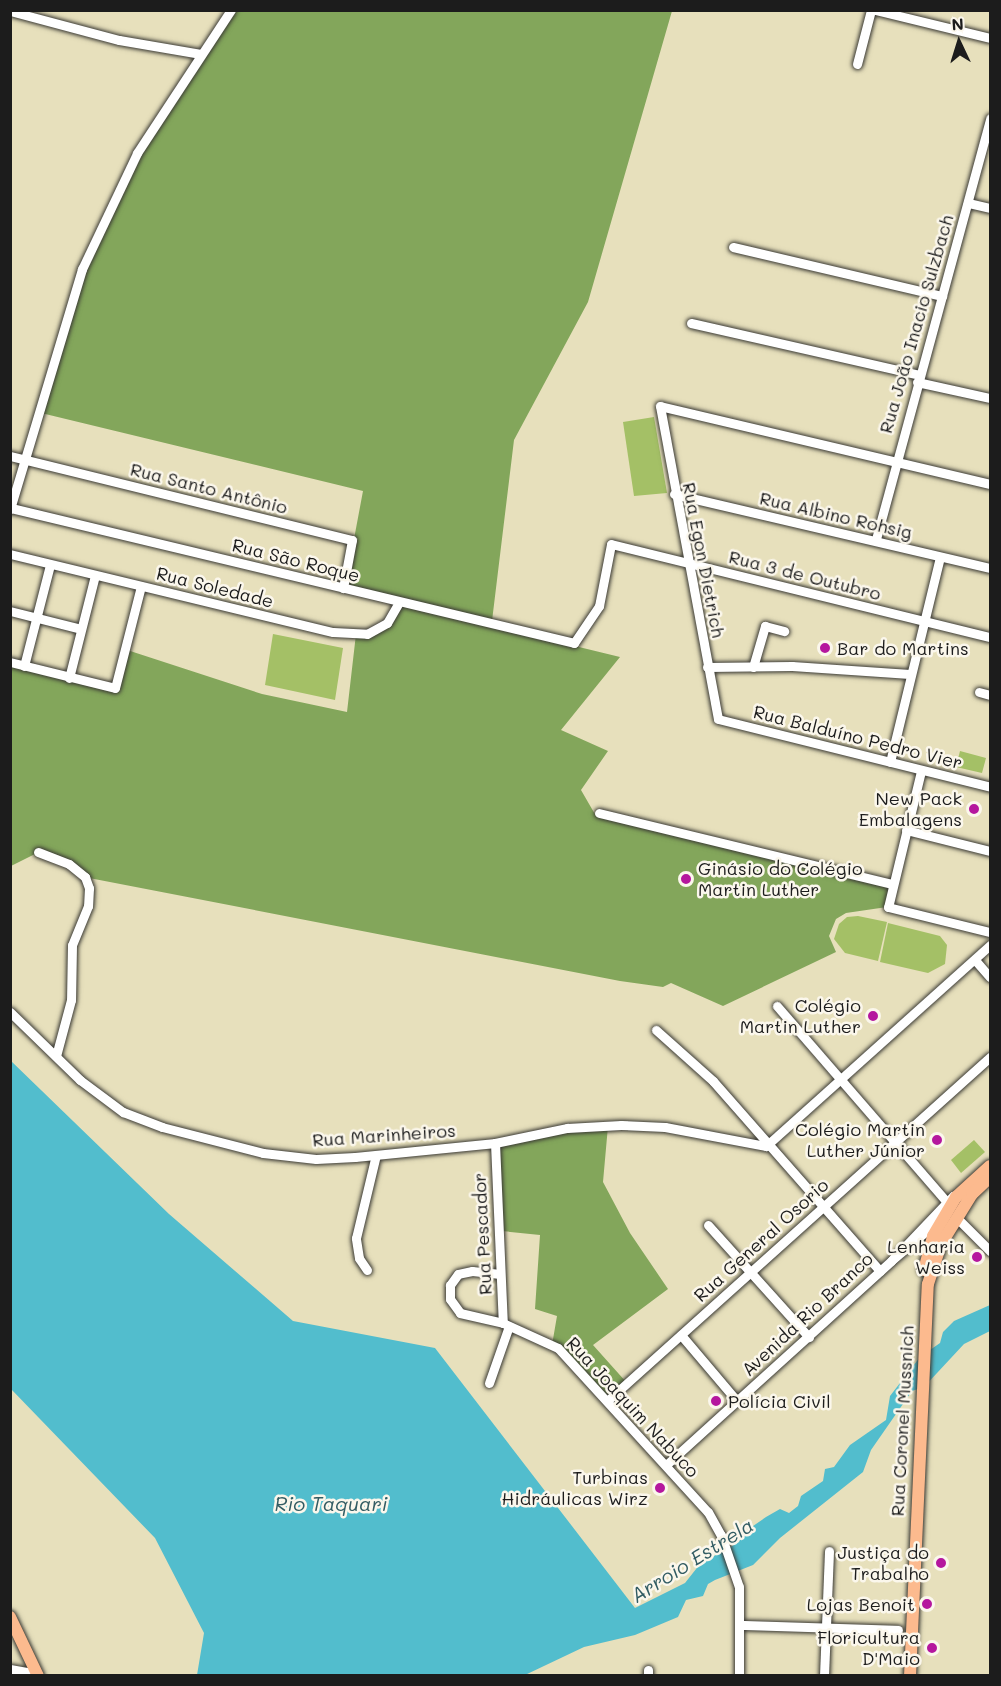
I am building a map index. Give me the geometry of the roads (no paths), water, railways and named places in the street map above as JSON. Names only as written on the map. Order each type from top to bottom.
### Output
[{"type":"main road","points":[[969,1190],[990,1166]]},
{"type":"main road","points":[[969,1190],[990,1177]]},
{"type":"main road","name":"Rua Coronel Mussnich","points":[[910,1676],[926,1257],[950,1211],[969,1190]]},
{"type":"main road","points":[[10,1617],[38,1675]]},
{"type":"street","points":[[11,509],[23,459],[82,269],[137,153],[231,10]]},
{"type":"street","points":[[857,64],[873,10],[990,38]]},
{"type":"street","points":[[10,11],[119,40],[201,54]]},
{"type":"street","name":"Rua João Inacio Sulzbach","points":[[876,539],[894,461],[988,134],[990,118]]},
{"type":"street","points":[[968,203],[990,208]]},
{"type":"street","points":[[733,247],[942,296]]},
{"type":"street","points":[[691,323],[918,378],[990,398]]},
{"type":"street","name":"Rua Egon Dietrich","points":[[718,719],[674,494],[660,406],[894,461]]},
{"type":"street","name":"Rua Santo Antônio","points":[[10,456],[352,540],[343,588]]},
{"type":"street","points":[[894,461],[990,484]]},
{"type":"street","name":"Rua Albino Rohsig","points":[[674,494],[876,539],[990,568]]},
{"type":"street","name":"Rua São Roque","points":[[11,509],[574,643]]},
{"type":"street","name":"Rua 3 de Outubro","points":[[574,643],[599,606],[611,544],[990,637]]},
{"type":"street","name":"Rua Soledade","points":[[10,554],[333,632],[367,634],[387,623],[399,603]]},
{"type":"street","points":[[890,762],[940,556]]},
{"type":"street","points":[[24,666],[50,565]]},
{"type":"street","points":[[69,678],[95,575]]},
{"type":"street","points":[[10,662],[115,688],[141,586]]},
{"type":"street","points":[[10,611],[81,629]]},
{"type":"street","points":[[753,667],[765,626],[784,631]]},
{"type":"street","points":[[707,667],[910,674]]},
{"type":"street","points":[[979,692],[990,695]]},
{"type":"street","name":"Rua Balduíno Pedro Vier","points":[[718,719],[990,787]]},
{"type":"street","points":[[921,771],[888,907],[990,932]]},
{"type":"street","points":[[599,813],[893,884]]},
{"type":"street","points":[[906,831],[990,851]]},
{"type":"street","points":[[38,852],[69,864],[85,877],[89,888],[88,906],[72,945],[71,1000],[56,1056]]},
{"type":"street","points":[[766,1146],[990,945]]},
{"type":"street","points":[[975,960],[990,977]]},
{"type":"street","points":[[777,1006],[896,1143],[950,1211],[990,1251]]},
{"type":"street","name":"Rua Marinheiros","points":[[10,1012],[56,1056],[123,1112],[162,1127],[296,1158],[376,1155],[495,1143],[567,1128],[621,1125],[665,1127],[766,1146]]},
{"type":"street","points":[[656,1030],[713,1082],[766,1146],[880,1271]]},
{"type":"street","name":"Rua General Osorio","points":[[608,1401],[990,1057]]},
{"type":"street","name":"Rua Pescador","points":[[495,1143],[501,1274],[506,1325]]},
{"type":"street","points":[[367,1270],[358,1258],[356,1238],[376,1155]]},
{"type":"street","name":"Avenida Rio Branco","points":[[666,1465],[891,1261],[905,1252],[950,1211]]},
{"type":"street","points":[[708,1226],[809,1337]]},
{"type":"street","name":"Rua Joaquim Nabuco","points":[[501,1274],[458,1274],[450,1284],[450,1299],[460,1313],[506,1325],[558,1348],[708,1512],[721,1535],[739,1587],[741,1625],[739,1676]]},
{"type":"street","points":[[489,1383],[506,1325]]},
{"type":"street","points":[[681,1335],[738,1401]]},
{"type":"street","points":[[824,1676],[829,1551]]},
{"type":"street","points":[[741,1625],[898,1630]]},
{"type":"street","points":[[10,1669],[38,1675]]},
{"type":"water","name":"Rio Taquari","points":[[10,1060],[169,1214],[293,1321],[435,1348],[635,1608],[685,1583],[700,1564],[739,1542],[743,1533],[766,1517],[780,1509],[789,1513],[798,1506],[801,1496],[823,1481],[825,1469],[834,1467],[850,1445],[886,1420],[890,1396],[920,1357],[940,1343],[943,1332],[954,1321],[990,1305],[990,1331],[964,1344],[924,1387],[912,1391],[871,1450],[863,1472],[780,1538],[753,1565],[708,1584],[703,1596],[686,1600],[678,1617],[635,1635],[584,1647],[525,1675],[197,1675],[204,1633],[155,1538],[11,1389]]},
{"type":"place","name":"Bar do Martins","points":[[825,648]]},
{"type":"place","name":"New Pack Embalagens","points":[[974,809]]},
{"type":"place","name":"Ginásio do Colégio Martin Luther","points":[[686,879]]},
{"type":"place","name":"Colégio Martin Luther","points":[[873,1016]]},
{"type":"place","name":"Colégio Martin Luther Júnior","points":[[937,1140]]},
{"type":"place","name":"Lenharia Weiss","points":[[977,1257]]},
{"type":"place","name":"Polícia Civil","points":[[716,1401]]},
{"type":"place","name":"Turbinas Hidráulicas Wirz","points":[[660,1488]]},
{"type":"place","name":"Justiça do Trabalho","points":[[941,1563]]},
{"type":"place","name":"Lojas Benoit","points":[[927,1604]]},
{"type":"place","name":"Floricultura D'Maio","points":[[932,1648]]},
{"type":"water label","name":"Arroio Estrela","points":[[692,1560]]}]
